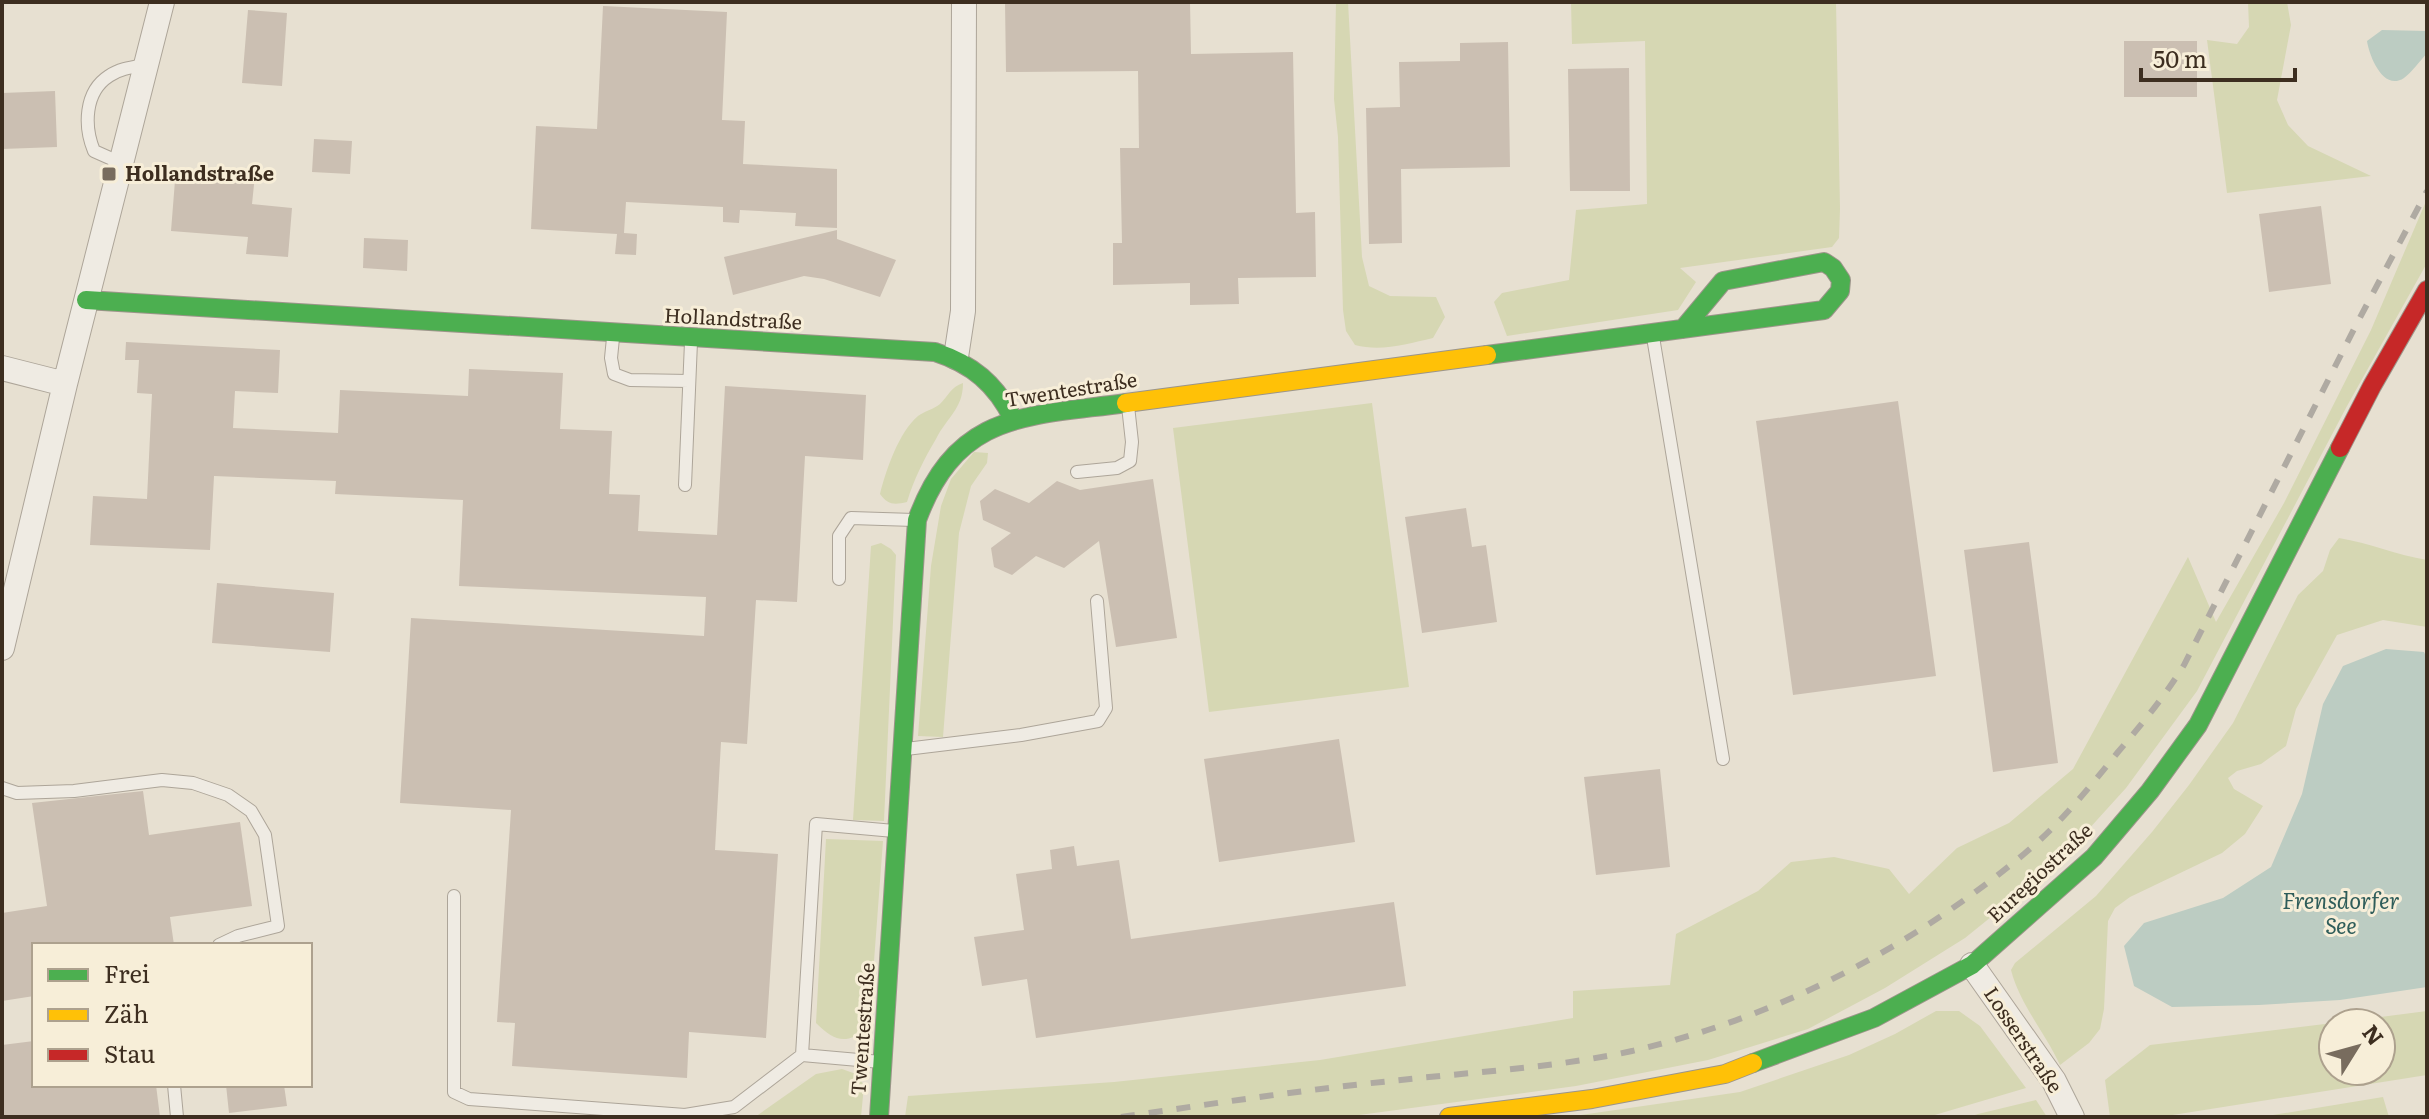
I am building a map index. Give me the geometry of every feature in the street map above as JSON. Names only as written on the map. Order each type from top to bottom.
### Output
[{"type":"street","points":[[2,648],[162,2]]},
{"type":"street","points":[[956,357],[963,311],[964,2]]},
{"type":"street","name":"Twentestraße","points":[[879,1117],[917,520],[926,492],[939,468],[962,445],[1013,419],[1652,334],[1824,310],[1841,294],[1843,283],[1837,271],[1824,262],[1723,281],[1683,329]]},
{"type":"street","name":"Euregiostraße","points":[[1449,1117],[1592,1099],[1725,1074],[1874,1018],[1972,965],[2094,857],[2150,791],[2198,725],[2372,386],[2427,290]]},
{"type":"street","name":"Hollandstraße","points":[[86,300],[935,352],[956,357],[970,365],[997,389],[1013,419]]},
{"type":"street","points":[[2,368],[65,384]]},
{"type":"street","name":"Losserstraße","points":[[1972,965],[2054,1081],[2072,1117]]},
{"type":"lane","points":[[121,163],[94,151],[87,134],[89,101],[107,77],[126,68],[146,65]]},
{"type":"lane","points":[[614,334],[611,358],[614,374],[630,380],[689,381]]},
{"type":"lane","points":[[1652,334],[1723,759]]},
{"type":"lane","points":[[685,485],[691,339]]},
{"type":"lane","points":[[1077,472],[1117,468],[1130,461],[1132,442],[1127,403]]},
{"type":"lane","points":[[839,579],[839,536],[851,518],[917,520]]},
{"type":"lane","points":[[902,749],[1021,735],[1098,721],[1106,708],[1097,601]]},
{"type":"lane","points":[[2,788],[17,793],[74,791],[162,780],[193,783],[228,795],[251,811],[265,835],[278,926],[223,943]]},
{"type":"lane","points":[[802,1055],[816,824],[897,832]]},
{"type":"lane","points":[[454,896],[454,1092],[469,1099],[685,1115],[734,1107],[802,1055],[883,1062]]},
{"type":"lane","points":[[174,1087],[177,1117]]},
{"type":"green space","points":[[1336,2],[1348,2],[1362,257],[1369,286],[1390,296],[1436,297],[1445,317],[1433,338],[1374,348],[1355,345],[1346,331],[1334,99]]},
{"type":"green space","points":[[1571,2],[1836,2],[1840,209],[1839,238],[1832,247],[1680,268],[1696,282],[1678,310],[1507,336],[1494,302],[1502,293],[1569,280],[1576,210],[1647,204],[1645,41],[1572,44]]},
{"type":"green space","points":[[2248,2],[2287,2],[2291,25],[2277,100],[2288,125],[2308,146],[2371,176],[2227,193],[2207,40],[2237,44],[2249,27]]},
{"type":"green space","points":[[2427,199],[2427,263],[2347,406],[2197,691],[2126,788],[2058,863],[1965,938],[1885,988],[1808,1029],[1708,1060],[1576,1086],[1344,1117],[905,1117],[908,1096],[1114,1082],[1320,1060],[1573,1018],[1573,991],[1670,985],[1676,934],[1758,891],[1791,862],[1834,857],[1889,869],[1909,894],[1957,848],[2009,823],[2073,769],[2188,557],[2216,622],[2284,503],[2371,330]]},
{"type":"green space","points":[[963,383],[960,400],[927,454],[907,502],[889,502],[880,494],[899,441],[918,416],[938,406]]},
{"type":"green space","points":[[1372,403],[1409,687],[1209,712],[1173,428]]},
{"type":"green space","points":[[974,452],[988,453],[987,463],[971,486],[959,533],[943,737],[918,736],[931,566],[941,506],[951,479]]},
{"type":"green space","points":[[2339,538],[2427,560],[2427,627],[2383,620],[2337,635],[2296,709],[2286,746],[2261,764],[2237,771],[2228,778],[2234,789],[2263,806],[2245,834],[2222,853],[2130,897],[2115,908],[2108,921],[2104,1009],[2100,1029],[2089,1043],[2060,1065],[2020,995],[2011,970],[2015,963],[2096,896],[2189,785],[2233,723],[2298,595],[2323,571],[2330,550]]},
{"type":"green space","points":[[881,543],[896,555],[884,821],[853,820],[871,546]]},
{"type":"green space","points":[[826,839],[883,841],[869,1028],[847,1039],[835,1038],[816,1023]]},
{"type":"green space","points":[[1936,1011],[1959,1011],[1980,1026],[2026,1088],[1928,1117],[1567,1117],[1740,1092],[1849,1055]]},
{"type":"green space","points":[[2427,1011],[2427,1075],[2397,1080],[2397,1015]]},
{"type":"green space","points":[[2317,1025],[2317,1087],[2351,1087],[2160,1117],[2110,1117],[2105,1080],[2150,1045]]},
{"type":"green space","points":[[842,1069],[856,1074],[864,1085],[861,1117],[755,1117],[816,1074]]},
{"type":"green space","points":[[2383,1097],[2389,1117],[2261,1117]]},
{"type":"green space","points":[[2036,1100],[2047,1117],[1969,1117],[1978,1114]]},
{"type":"water","points":[[2382,30],[2427,31],[2427,53],[2407,76],[2396,81],[2378,70],[2368,47],[2367,41]]},
{"type":"water","name":"Frensdorfer See","points":[[2386,649],[2424,652],[2427,658],[2427,987],[2340,1000],[2172,1007],[2134,986],[2124,946],[2144,923],[2223,898],[2271,867],[2302,794],[2323,704],[2343,666]]},
{"type":"building","points":[[1005,2],[1190,2],[1191,54],[1293,52],[1296,213],[1315,212],[1316,277],[1238,278],[1239,304],[1190,305],[1190,283],[1113,285],[1113,243],[1122,243],[1120,148],[1139,148],[1138,71],[1006,72]]},
{"type":"building","points":[[603,6],[727,12],[722,120],[745,121],[743,164],[837,169],[837,228],[795,226],[796,213],[740,210],[739,223],[723,222],[723,207],[626,202],[624,233],[637,234],[636,255],[615,254],[617,234],[531,229],[536,126],[597,129]]},
{"type":"building","points":[[248,10],[287,13],[282,86],[242,83]]},
{"type":"building","points":[[2124,41],[2197,41],[2197,97],[2124,97]]},
{"type":"building","points":[[1508,42],[1510,167],[1401,169],[1402,243],[1369,244],[1366,108],[1400,107],[1399,62],[1460,61],[1460,43]]},
{"type":"building","points":[[1629,68],[1630,191],[1570,191],[1568,69]]},
{"type":"building","points":[[55,91],[57,147],[2,149],[2,93]]},
{"type":"building","points":[[314,139],[352,141],[350,174],[312,172]]},
{"type":"building","points":[[176,168],[255,175],[252,204],[292,208],[288,257],[246,254],[248,237],[171,231]]},
{"type":"building","points":[[2321,206],[2331,284],[2269,292],[2259,214]]},
{"type":"building","points":[[837,230],[837,239],[896,260],[880,297],[824,279],[804,276],[733,295],[724,257]]},
{"type":"building","points":[[364,238],[408,240],[407,271],[363,268]]},
{"type":"building","points":[[126,342],[280,350],[278,393],[235,391],[233,428],[338,433],[340,390],[468,396],[469,369],[563,373],[560,429],[612,431],[609,494],[640,495],[638,531],[717,535],[725,386],[866,395],[863,460],[805,456],[797,602],[756,600],[747,744],[721,742],[715,850],[778,854],[766,1038],[689,1032],[687,1078],[512,1066],[515,1023],[497,1022],[511,810],[400,803],[411,618],[704,636],[706,597],[459,586],[463,500],[335,494],[336,481],[214,476],[210,550],[90,545],[93,496],[147,499],[152,394],[137,393],[139,360],[125,360]]},
{"type":"building","points":[[1898,401],[1936,676],[1793,695],[1756,421]]},
{"type":"building","points":[[1153,479],[1177,638],[1116,647],[1099,541],[1064,568],[1036,556],[1012,575],[994,567],[991,548],[1011,533],[983,520],[980,501],[995,489],[1029,503],[1057,481],[1080,490]]},
{"type":"building","points":[[1466,508],[1472,547],[1486,545],[1497,622],[1422,633],[1405,517]]},
{"type":"building","points":[[2029,542],[2058,763],[1993,772],[1964,550]]},
{"type":"building","points":[[217,583],[334,593],[330,652],[212,643]]},
{"type":"building","points":[[1339,739],[1355,842],[1219,862],[1204,759]]},
{"type":"building","points":[[1660,769],[1670,867],[1596,875],[1584,777]]},
{"type":"building","points":[[143,791],[149,835],[240,822],[252,906],[170,917],[174,943],[32,943],[32,996],[2,1001],[2,913],[47,906],[32,803]]},
{"type":"building","points":[[1074,846],[1077,866],[1119,860],[1131,939],[1394,902],[1406,986],[1036,1038],[1027,979],[982,986],[974,937],[1024,930],[1016,874],[1052,869],[1050,850]]},
{"type":"building","points":[[32,1041],[32,1087],[156,1087],[160,1117],[2,1117],[2,1045]]},
{"type":"building","points":[[226,1087],[284,1087],[287,1106],[229,1113]]},
{"type":"railway","points":[[1121,1117],[1324,1089],[1573,1062],[1686,1037],[1738,1020],[1840,975],[1888,949],[1981,888],[2062,818],[2177,676],[2427,191]]},
{"type":"traffic: fast","points":[[1487,355],[1824,310],[1840,291],[1841,280],[1833,268],[1824,262],[1723,281],[1683,329]]},
{"type":"traffic: fast","points":[[86,300],[935,352],[982,377],[999,395],[1013,419]]},
{"type":"traffic: fast","points":[[879,1117],[917,520],[933,484],[952,458],[974,439],[1026,417],[1126,403]]},
{"type":"traffic: fast","points":[[1753,1063],[1874,1018],[1972,965],[2094,857],[2150,791],[2198,725],[2340,448]]},
{"type":"traffic: slow","points":[[1126,403],[1487,355]]},
{"type":"traffic: slow","points":[[1449,1117],[1592,1099],[1725,1074],[1753,1063]]},
{"type":"traffic: jam","points":[[2340,448],[2427,290]]},
{"type":"place","name":"Hollandstraße","points":[[109,174]]}]
